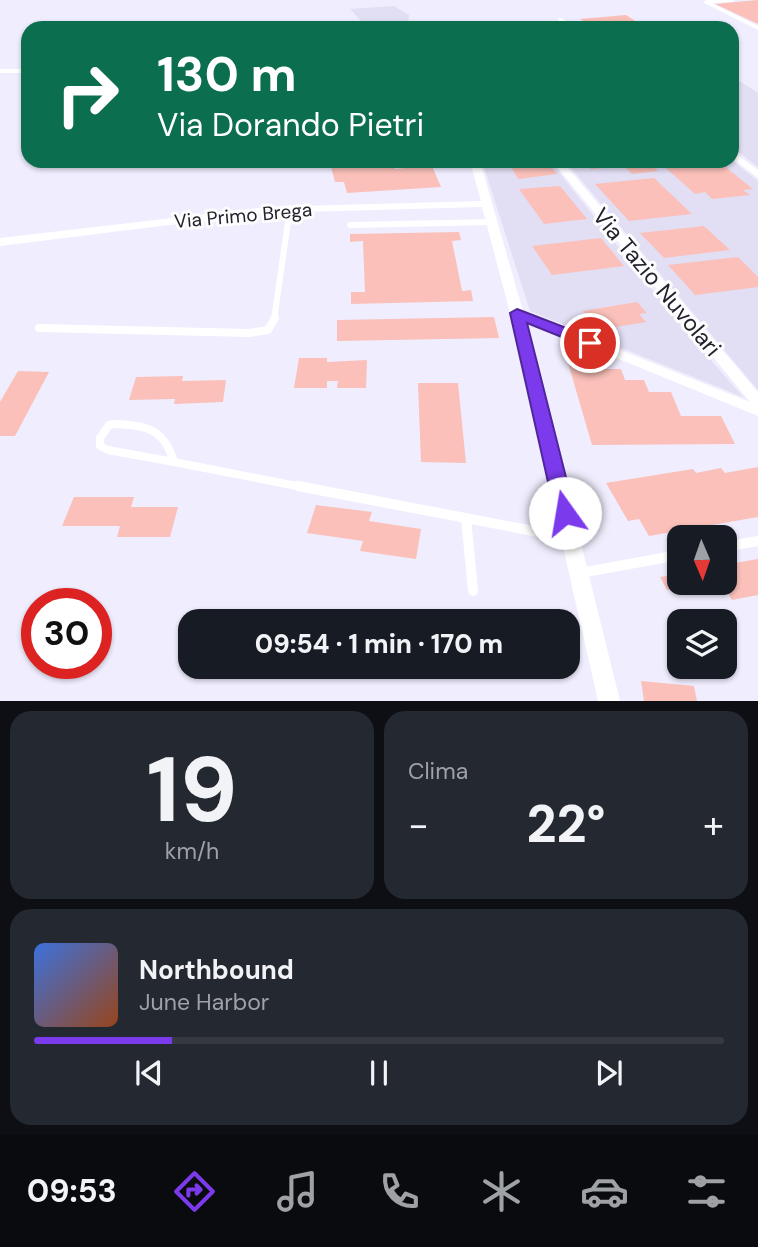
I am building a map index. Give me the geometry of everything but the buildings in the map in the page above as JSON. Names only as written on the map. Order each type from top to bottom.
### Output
[{"type":"street","points":[[0,72],[21,71]]},
{"type":"street","points":[[739,160],[758,175]]},
{"type":"street","points":[[477,168],[517,313],[609,701]]},
{"type":"street","name":"Via Tazio Nuvolari","points":[[562,168],[758,402]]},
{"type":"street","name":"Via Primo Brega","points":[[0,242],[290,208],[488,204]]},
{"type":"street","points":[[517,313],[758,411]]},
{"type":"lane","points":[[732,0],[706,2],[758,28]]},
{"type":"lane","points":[[39,328],[264,332],[274,322],[290,208]]},
{"type":"lane","points":[[350,225],[492,222]]},
{"type":"lane","points":[[174,464],[166,441],[160,435],[117,422],[108,425],[101,433],[99,443],[103,449],[174,464],[571,538]]},
{"type":"lane","points":[[466,518],[473,591]]},
{"type":"lane","points":[[737,545],[758,541]]},
{"type":"lane","points":[[579,573],[667,557]]},
{"type":"shaded area","points":[[394,6],[409,15],[408,21],[361,21],[350,9]]},
{"type":"shaded area","points":[[739,81],[758,93],[758,167],[739,152]]},
{"type":"shaded area","points":[[739,166],[758,181],[758,390],[571,168],[739,168]]},
{"type":"shaded area","points":[[484,168],[556,168],[677,321],[743,397],[530,311]]},
{"type":"route","points":[[565,513],[517,313],[590,343]]}]
